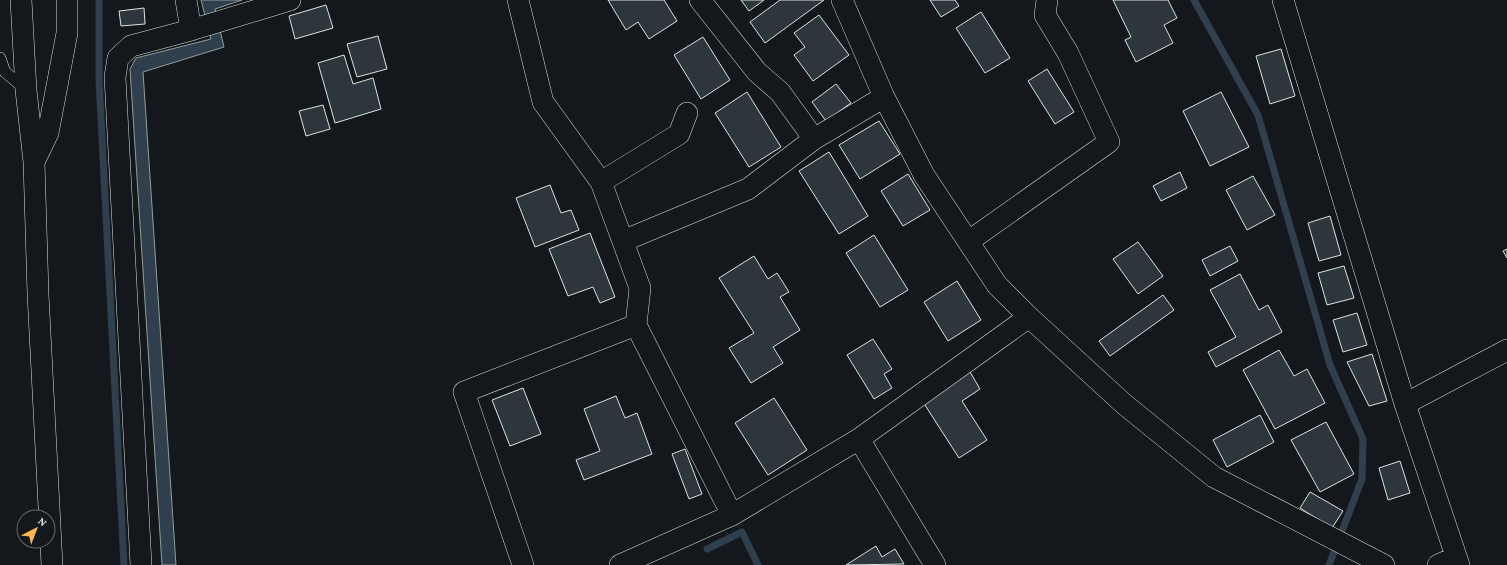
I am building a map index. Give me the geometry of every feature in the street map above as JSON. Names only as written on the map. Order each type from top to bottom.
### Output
[{"type":"street","points":[[20,0],[26,90],[34,162],[38,294],[52,565]]},
{"type":"street","points":[[34,162],[48,133],[67,33],[67,0]]},
{"type":"street","points":[[186,0],[205,26]]},
{"type":"street","points":[[141,565],[115,78],[118,58],[132,46],[205,26],[290,0]]},
{"type":"street","points":[[518,0],[543,102],[601,182],[640,288],[636,325],[732,515]]},
{"type":"street","points":[[700,0],[757,72],[780,92],[814,139]]},
{"type":"street","points":[[842,0],[884,97],[924,175],[997,285],[1124,404],[1214,476],[1384,565]]},
{"type":"street","points":[[969,241],[1109,142],[1068,53],[1045,15],[1047,0]]},
{"type":"street","points":[[1283,0],[1451,562]]},
{"type":"street","points":[[623,241],[748,189],[814,139],[884,97]]},
{"type":"street","points":[[601,182],[679,134],[687,113]]},
{"type":"street","points":[[620,565],[732,515],[859,439],[1029,316]]},
{"type":"street","points":[[523,565],[464,392],[636,325]]},
{"type":"street","points":[[1405,404],[1507,350]]},
{"type":"street","points":[[859,439],[935,565]]},
{"type":"lane","points":[[0,58],[5,72],[26,90]]},
{"type":"water","points":[[201,0],[242,0],[215,9],[224,47],[143,72],[176,565],[162,565],[130,69],[136,58],[211,39]]},
{"type":"building","points":[[608,0],[664,0],[677,21],[649,39],[638,22],[626,30]]},
{"type":"building","points":[[741,0],[764,0],[749,11]]},
{"type":"building","points":[[780,0],[824,0],[765,43],[750,22]]},
{"type":"building","points":[[930,0],[955,0],[959,6],[941,17]]},
{"type":"building","points":[[1113,0],[1168,0],[1177,18],[1164,25],[1173,43],[1136,62],[1125,40],[1131,37]]},
{"type":"building","points":[[326,5],[333,28],[295,39],[289,16]]},
{"type":"building","points":[[144,8],[145,24],[121,26],[119,11]]},
{"type":"building","points":[[981,12],[1010,58],[985,73],[956,28]]},
{"type":"building","points":[[819,15],[849,55],[813,81],[794,55],[805,47],[794,33]]},
{"type":"building","points":[[378,36],[387,69],[357,77],[347,44]]},
{"type":"building","points":[[703,37],[730,80],[701,99],[674,55]]},
{"type":"building","points":[[1281,49],[1295,96],[1270,104],[1256,56]]},
{"type":"building","points":[[344,55],[353,84],[373,78],[381,109],[335,123],[318,63]]},
{"type":"building","points":[[1047,69],[1074,112],[1055,124],[1028,81]]},
{"type":"building","points":[[836,84],[851,103],[826,121],[812,102]]},
{"type":"building","points":[[747,92],[781,147],[749,167],[715,113]]},
{"type":"building","points":[[1221,92],[1249,147],[1210,166],[1183,111]]},
{"type":"building","points":[[323,105],[330,129],[306,136],[299,111]]},
{"type":"building","points":[[879,121],[900,154],[860,179],[839,145]]},
{"type":"building","points":[[829,152],[868,216],[839,234],[799,171]]},
{"type":"building","points":[[1180,172],[1187,188],[1161,201],[1153,186]]},
{"type":"building","points":[[908,174],[930,210],[903,226],[881,191]]},
{"type":"building","points":[[1253,176],[1275,215],[1247,230],[1226,190]]},
{"type":"building","points":[[550,185],[561,213],[571,210],[579,230],[535,247],[516,198]]},
{"type":"building","points":[[1330,216],[1341,255],[1319,261],[1308,223]]},
{"type":"building","points":[[590,233],[615,297],[600,303],[593,287],[568,296],[549,249]]},
{"type":"building","points":[[874,235],[908,290],[880,307],[846,253]]},
{"type":"building","points":[[1138,242],[1163,276],[1138,294],[1113,259]]},
{"type":"building","points":[[1230,246],[1238,261],[1210,276],[1202,260]]},
{"type":"building","points":[[1507,249],[1507,258],[1503,251]]},
{"type":"building","points":[[754,256],[768,279],[777,273],[789,292],[780,297],[800,330],[773,347],[783,363],[751,383],[729,348],[754,333],[719,278]]},
{"type":"building","points":[[1344,266],[1354,298],[1327,305],[1318,273]]},
{"type":"building","points":[[1240,274],[1259,310],[1268,305],[1282,332],[1216,367],[1208,352],[1236,337],[1210,290]]},
{"type":"building","points":[[957,281],[981,320],[948,341],[924,302]]},
{"type":"building","points":[[1163,295],[1174,310],[1110,356],[1099,341]]},
{"type":"building","points":[[1357,313],[1367,345],[1343,352],[1333,320]]},
{"type":"building","points":[[873,339],[892,369],[884,374],[892,388],[874,399],[847,355]]},
{"type":"building","points":[[1279,350],[1294,376],[1307,369],[1325,403],[1275,429],[1243,370]]},
{"type":"building","points":[[1372,354],[1387,401],[1369,406],[1347,362]]},
{"type":"building","points":[[970,372],[980,389],[962,401],[987,440],[959,458],[923,402]]},
{"type":"building","points":[[523,388],[541,434],[510,446],[492,400]]},
{"type":"building","points":[[616,396],[625,418],[637,413],[652,454],[584,480],[576,460],[600,451],[584,409]]},
{"type":"building","points":[[774,398],[807,450],[768,475],[735,423]]},
{"type":"building","points":[[1260,415],[1274,442],[1227,467],[1213,440]]},
{"type":"building","points":[[1326,422],[1354,474],[1320,492],[1291,440]]},
{"type":"building","points":[[685,449],[702,494],[689,499],[672,454]]},
{"type":"building","points":[[1400,461],[1410,493],[1388,500],[1379,468]]},
{"type":"building","points":[[1310,492],[1343,511],[1332,528],[1300,508]]},
{"type":"building","points":[[876,546],[882,557],[895,549],[904,564],[846,565]]},
{"type":"waterway","points":[[99,0],[99,80],[124,565]]},
{"type":"waterway","points":[[1194,0],[1258,115],[1330,365],[1363,439],[1362,479],[1329,565]]},
{"type":"waterway","points":[[707,549],[742,532],[758,565]]}]
